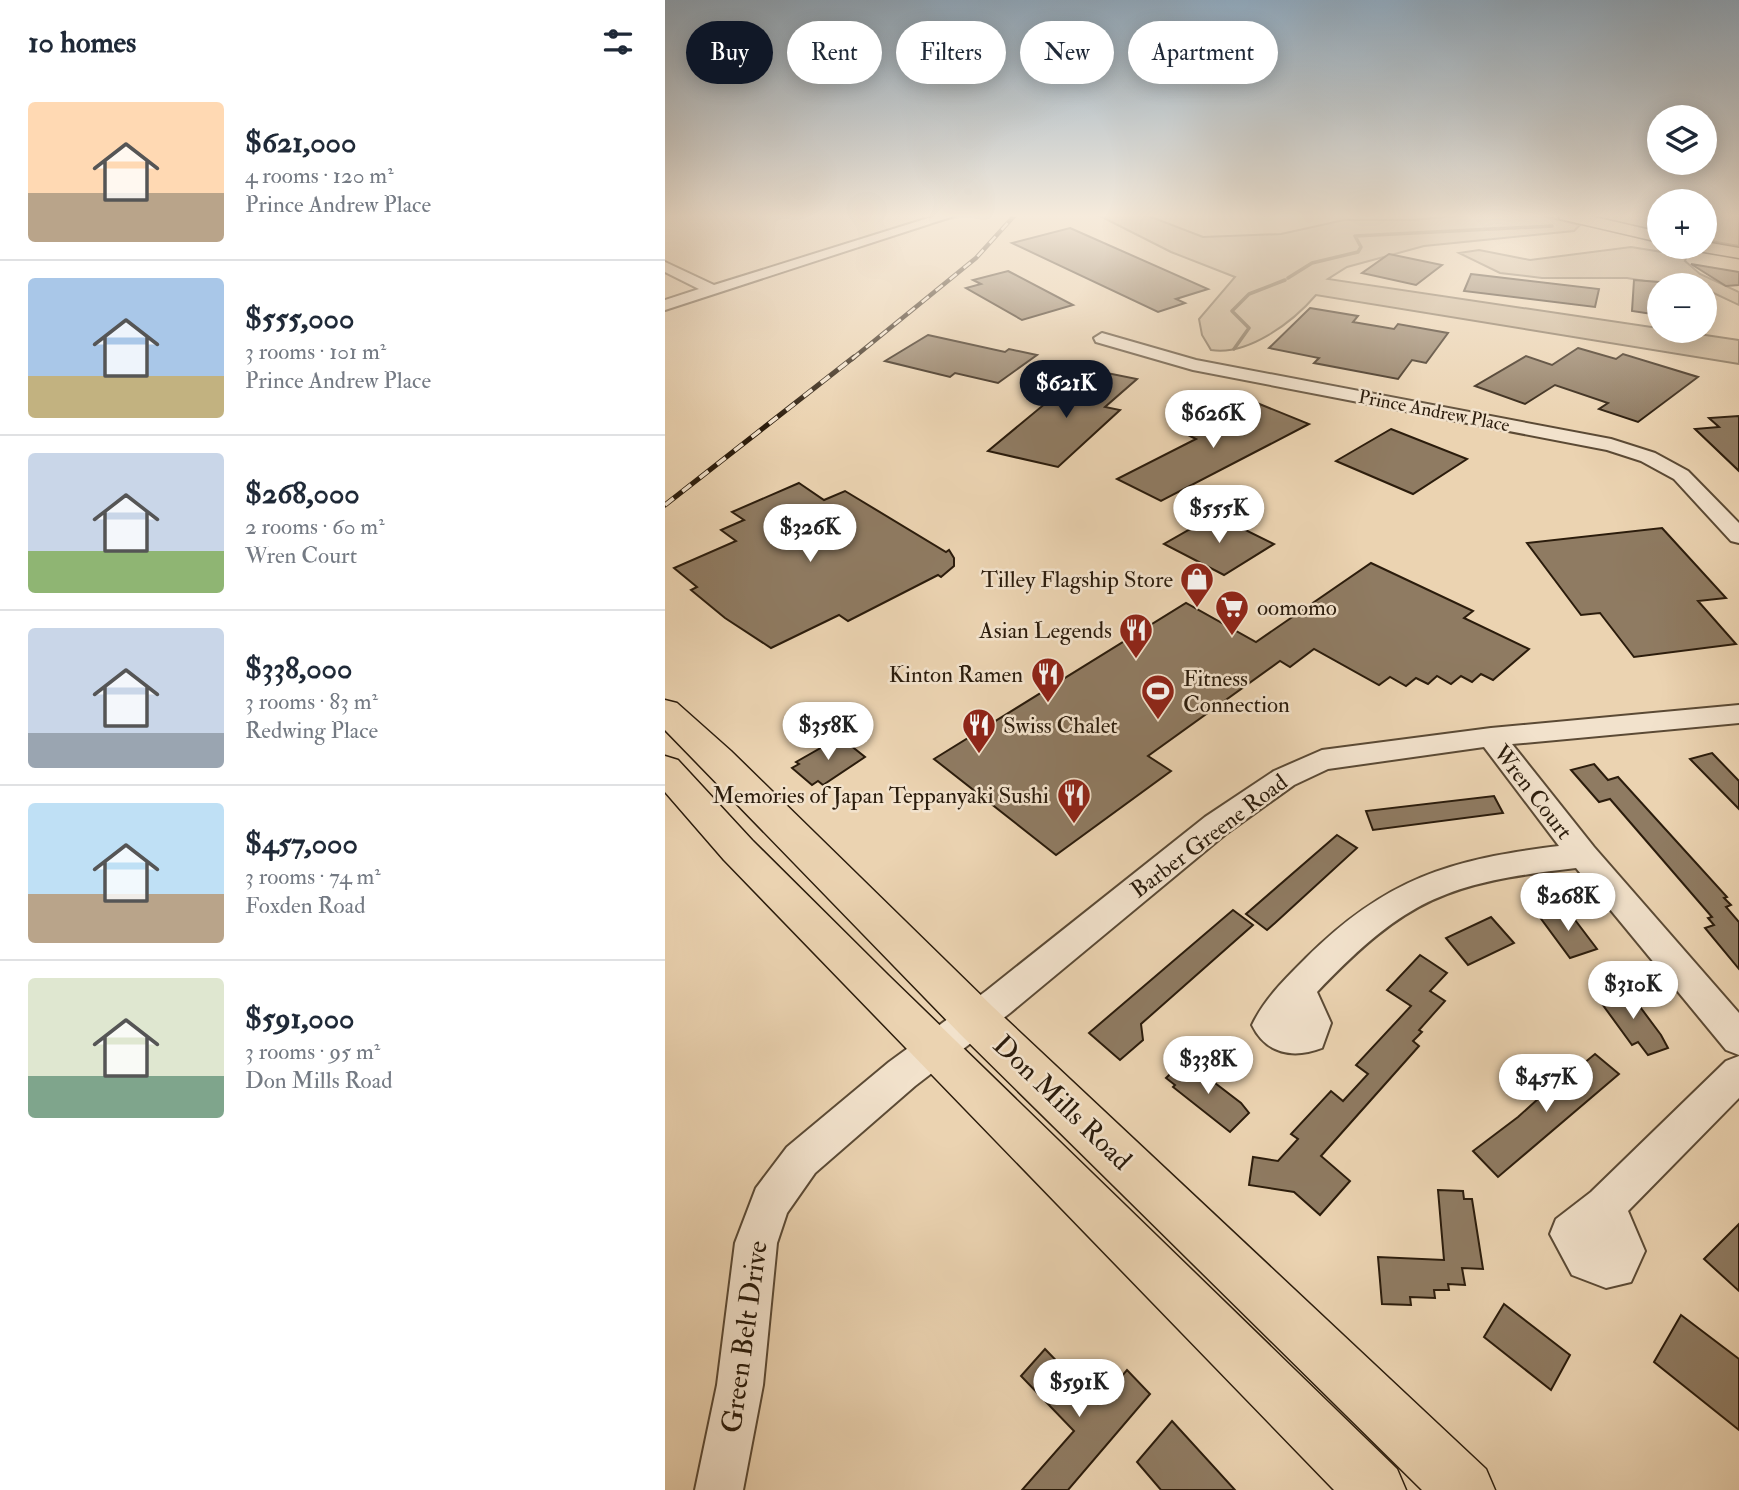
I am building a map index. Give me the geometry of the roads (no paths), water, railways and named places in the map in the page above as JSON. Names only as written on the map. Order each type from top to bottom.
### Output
[{"type":"main road","name":"Don Mills Road","points":[[665,711],[718,760],[956,1035],[1376,1490]]},
{"type":"main road","name":"Don Mills Road","points":[[665,769],[737,850],[956,1035],[1465,1490]]},
{"type":"street","points":[[702,285],[713,290]]},
{"type":"street","points":[[665,305],[730,285]]},
{"type":"street","name":"Prince Andrew Place","points":[[1102,338],[1193,365],[1611,445],[1648,457],[1681,475],[1739,536]]},
{"type":"street","name":"Barber Greene Road","points":[[956,1035],[1216,825],[1284,778],[1322,760],[1491,737],[1737,717]]},
{"type":"street","name":"Wren Court","points":[[1491,737],[1583,855],[1739,1039]]},
{"type":"street","points":[[1298,989],[1356,929],[1406,894],[1463,872],[1583,855]]},
{"type":"street","name":"Green Belt Drive","points":[[719,1490],[740,1385],[756,1243],[770,1202],[801,1160],[826,1136],[902,1074],[956,1035]]},
{"type":"street","points":[[1605,1206],[1739,1073]]},
{"type":"waterway","points":[[1234,349],[1249,328],[1232,311],[1249,294],[1273,285]]},
{"type":"railway","points":[[852,359],[943,285]]},
{"type":"railway","points":[[665,505],[854,357]]},
{"type":"place","name":"Tilley Flagship Store","points":[[1197,609]]},
{"type":"place","name":"oomomo","points":[[1232,637]]},
{"type":"place","name":"Asian Legends","points":[[1136,660]]},
{"type":"place","name":"Kinton Ramen","points":[[1048,704]]},
{"type":"place","name":"Fitness Connection","points":[[1158,721]]},
{"type":"place","name":"Swiss Chalet","points":[[979,755]]},
{"type":"place","name":"Memories of Japan Teppanyaki Sushi","points":[[1074,825]]}]
